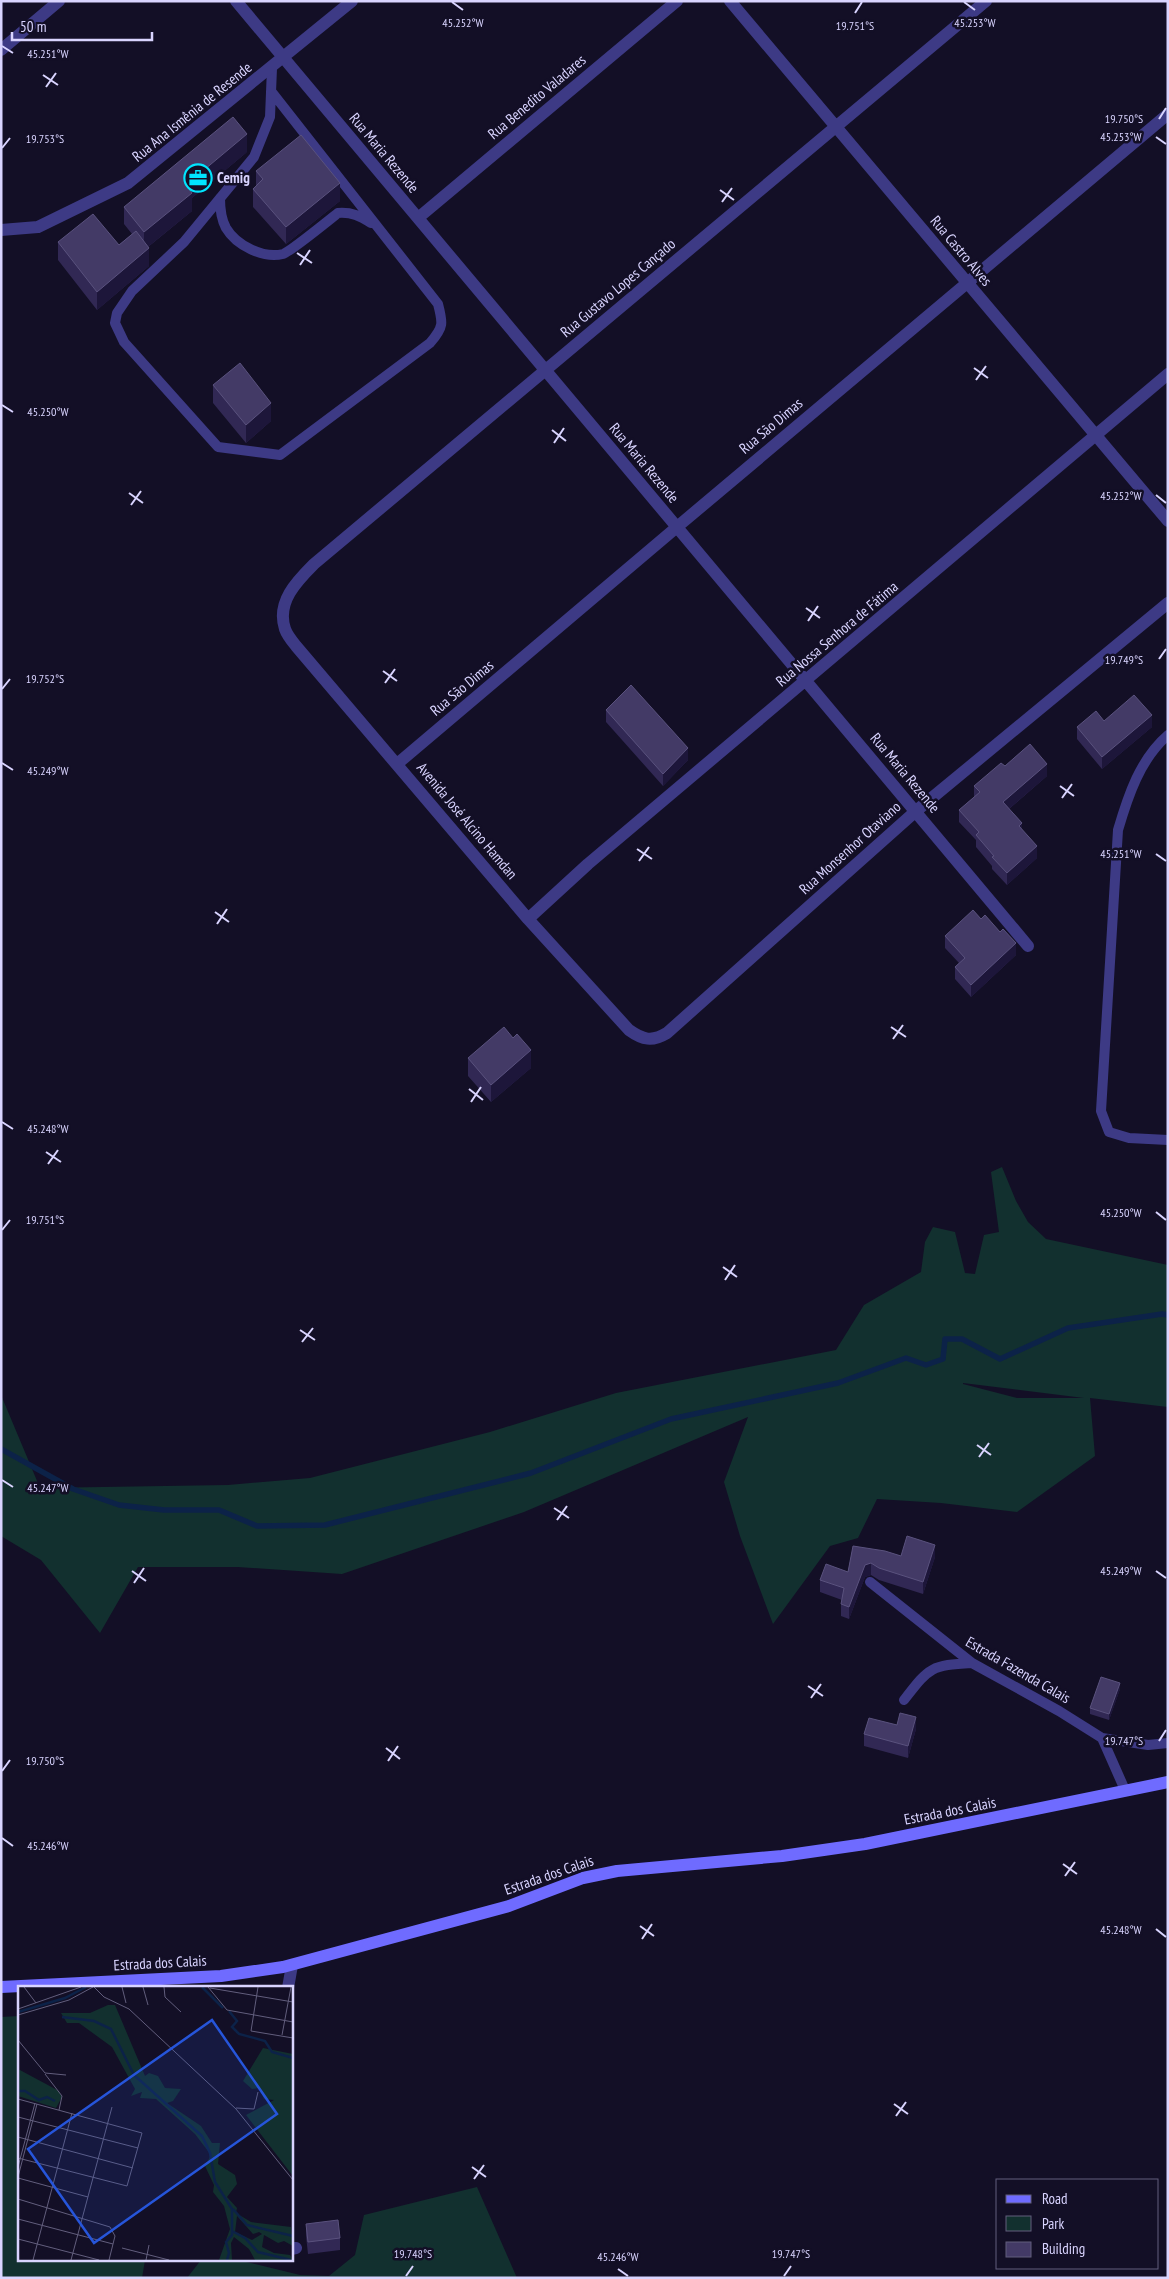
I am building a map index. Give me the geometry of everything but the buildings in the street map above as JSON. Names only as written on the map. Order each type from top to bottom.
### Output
[{"type":"street","points":[[1,50],[59,1]]},
{"type":"street","name":"Rua Maria Rezende","points":[[236,1],[1028,946]]},
{"type":"street","name":"Rua Ana Ismênia de Resende","points":[[1,230],[38,227],[128,183],[272,68],[352,1]]},
{"type":"street","name":"Rua Benedito Valadares","points":[[418,218],[677,1]]},
{"type":"street","name":"Rua Castro Alves","points":[[730,1],[1168,521]]},
{"type":"street","name":"Rua Gustavo Lopes Cançado","points":[[282,608],[294,584],[314,564],[986,1]]},
{"type":"street","name":"Rua São Dimas","points":[[397,764],[1168,114]]},
{"type":"street","name":"Rua Nossa Senhora de Fátima","points":[[528,919],[588,864],[1168,374]]},
{"type":"street","name":"Rua Monsenhor Otaviano","points":[[648,1040],[659,1038],[668,1033],[916,811],[1168,603]]},
{"type":"street","name":"Avenida José Alcino Hamdan","points":[[282,608],[285,629],[296,646],[528,919],[629,1030],[640,1038],[648,1040]]},
{"type":"street","name":"Estrada dos Calais","points":[[21,1986],[221,1976],[292,1965],[501,1909],[583,1878],[618,1871],[782,1856],[865,1844],[1168,1782]]},
{"type":"street","points":[[288,1986],[292,1965]]},
{"type":"street","name":"Estrada dos Calais","points":[[1,1987],[18,1986]]},
{"type":"lane","points":[[271,91],[438,304],[442,321],[440,332],[430,343],[280,455],[218,447],[124,342],[116,323],[117,313],[132,290],[184,242],[254,157],[270,117],[271,91],[272,68]]},
{"type":"lane","points":[[220,198],[220,209],[226,228],[238,243],[261,253],[283,254],[338,213],[347,212],[359,216],[376,226]]},
{"type":"lane","points":[[1168,735],[1143,766],[1128,796],[1118,830],[1101,1111],[1109,1132],[1129,1138],[1168,1140]]},
{"type":"lane","name":"Estrada Fazenda Calais","points":[[870,1582],[972,1663],[1059,1711],[1102,1738],[1148,1745],[1168,1743]]},
{"type":"lane","points":[[904,1700],[933,1668],[949,1664],[972,1663]]},
{"type":"lane","points":[[1102,1738],[1125,1790]]},
{"type":"green space","points":[[1002,1167],[1016,1201],[1028,1222],[1046,1239],[1168,1265],[1168,1407],[1090,1398],[1095,1456],[1017,1512],[941,1503],[877,1499],[858,1538],[830,1546],[773,1624],[740,1536],[724,1482],[748,1417],[524,1512],[342,1574],[238,1567],[138,1567],[100,1633],[41,1560],[1,1536],[1,1395],[40,1488],[228,1485],[310,1478],[490,1432],[616,1393],[836,1350],[864,1305],[921,1272],[925,1242],[933,1227],[955,1232],[965,1273],[975,1274],[984,1235],[999,1232],[991,1172]],"holes":[[[963,1383],[1084,1398],[1017,1398]]]},
{"type":"green space","points":[[18,2016],[18,2262],[145,2262],[142,2278],[1,2278],[1,2017]]},
{"type":"green space","points":[[477,2187],[517,2278],[187,2278],[199,2262],[246,2262],[300,2275],[329,2276],[355,2255],[364,2215]]},
{"type":"waterway","points":[[1,1449],[73,1489],[119,1505],[164,1510],[219,1510],[257,1526],[325,1525],[531,1473],[671,1419],[838,1383],[906,1358],[926,1365],[943,1359],[945,1339],[962,1339],[1000,1359],[1068,1328],[1162,1314],[1168,1315]]},
{"type":"place","name":"Cemig","points":[[198,178]]}]
